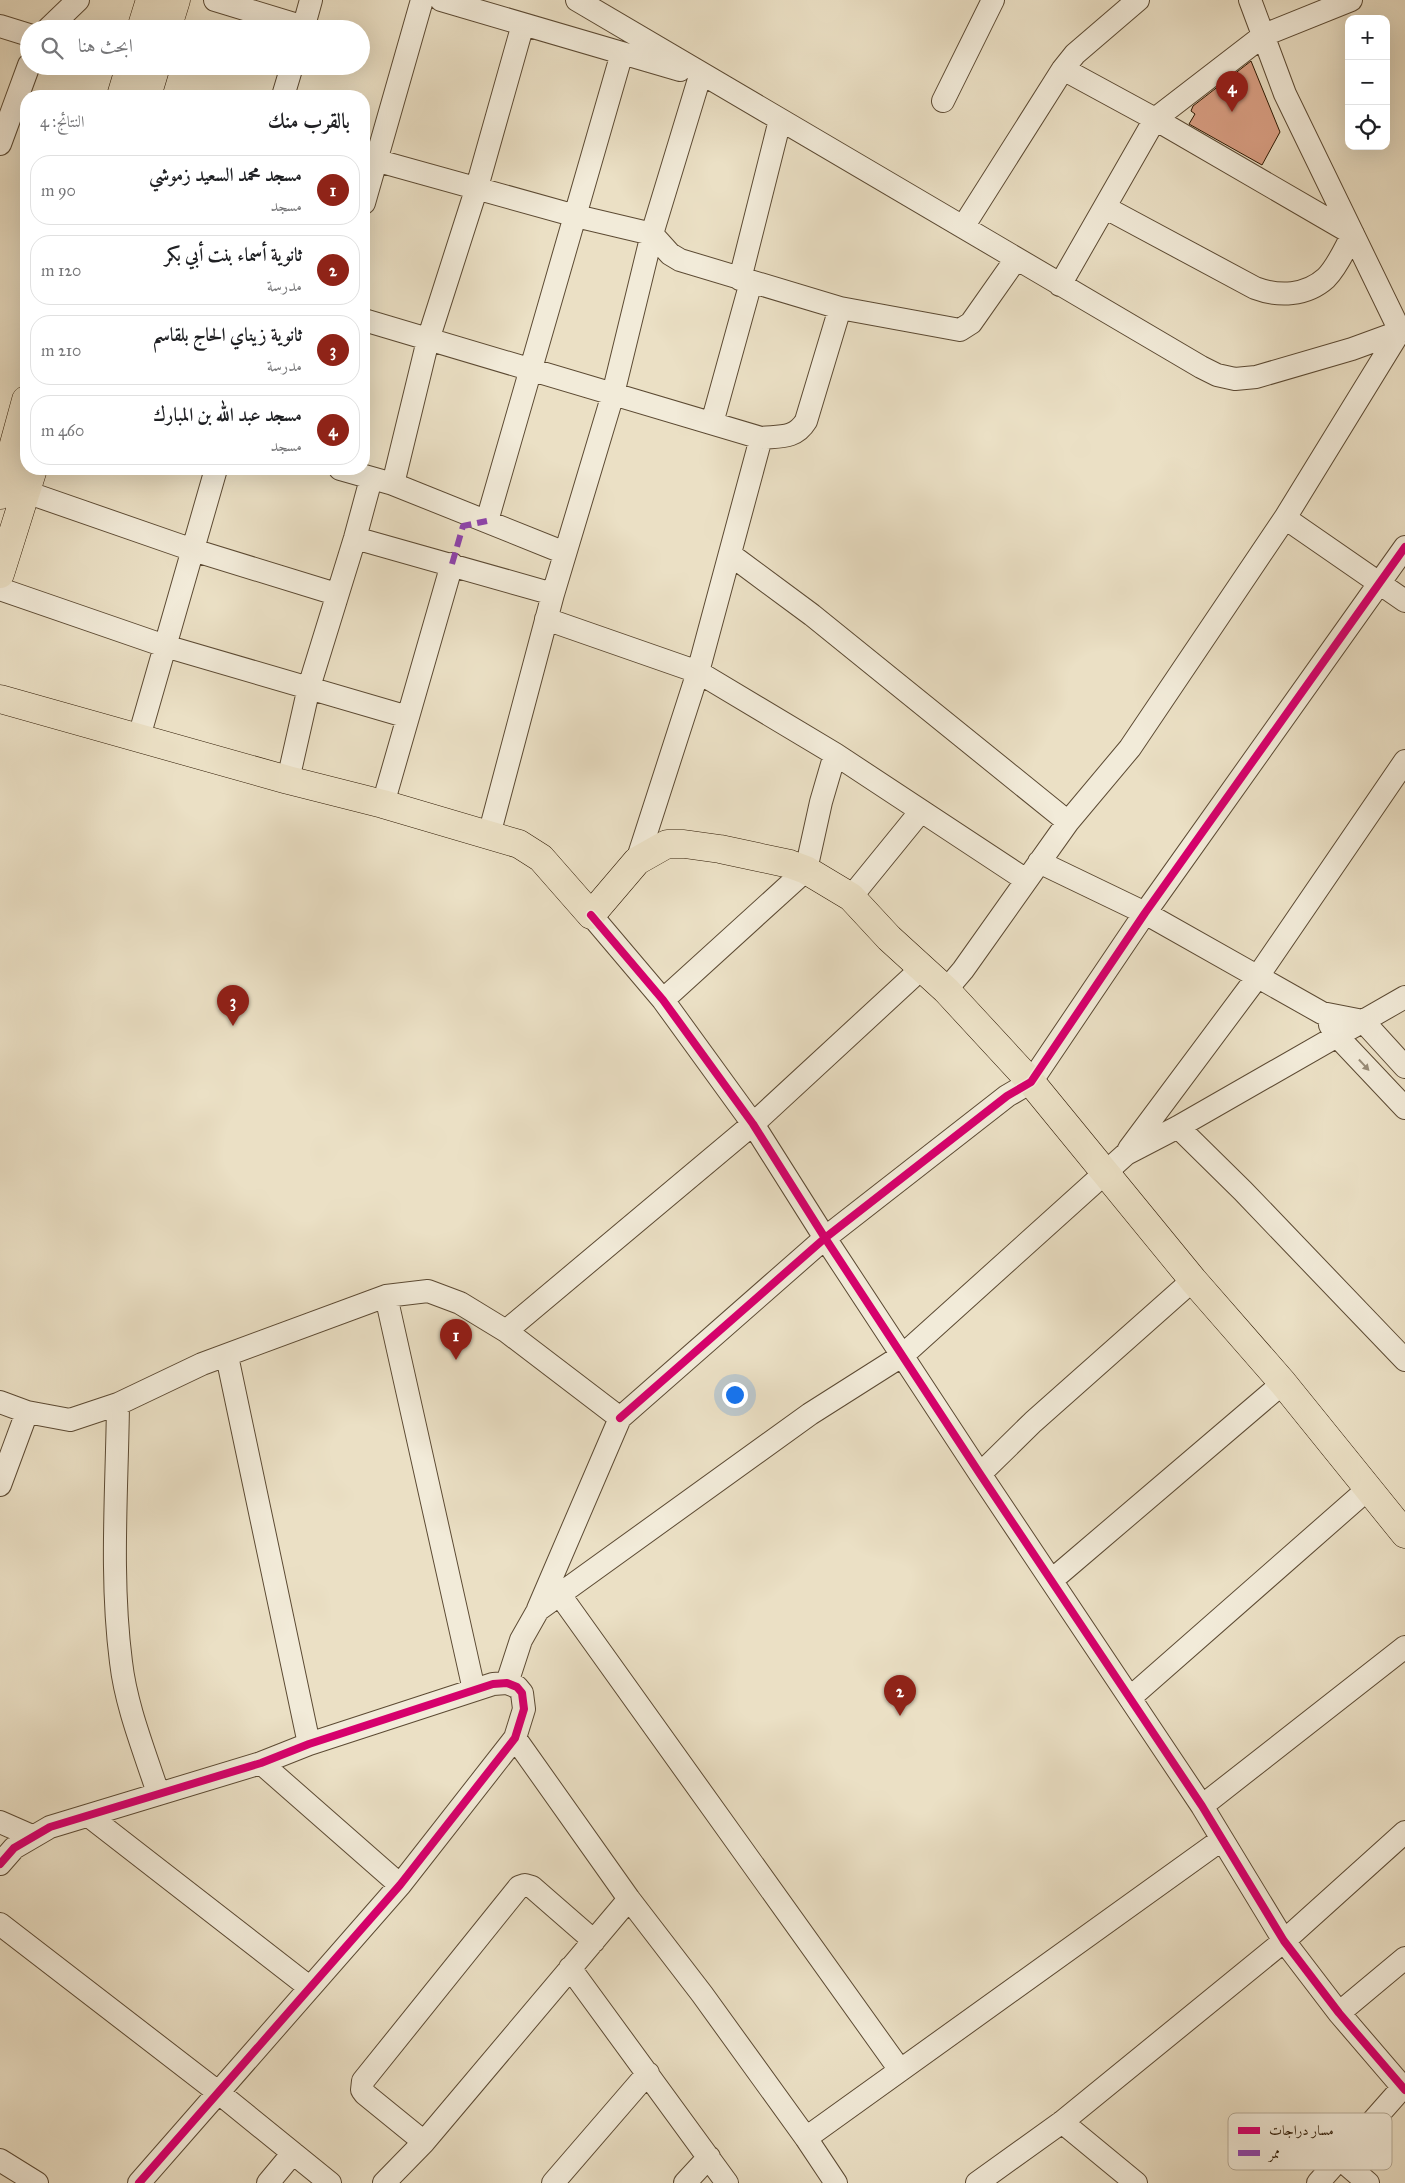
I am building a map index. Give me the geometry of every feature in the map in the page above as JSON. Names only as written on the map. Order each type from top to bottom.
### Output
[{"type":"main road","points":[[144,20],[150,0]]},
{"type":"main road","points":[[170,20],[176,0]]},
{"type":"main road","points":[[122,90],[127,75]]},
{"type":"main road","points":[[149,90],[153,75]]},
{"type":"main road","points":[[0,574],[20,485]]},
{"type":"main road","points":[[0,699],[288,780],[383,804],[519,844],[541,858],[591,915],[637,861],[667,844],[684,844],[756,856],[806,870],[851,898],[889,938],[946,990],[1031,1082],[1193,1280],[1283,1383],[1405,1534]]},
{"type":"street","points":[[57,20],[78,0]]},
{"type":"street","points":[[215,0],[278,20]]},
{"type":"street","points":[[306,20],[312,0]]},
{"type":"street","points":[[422,0],[370,158],[576,216],[652,234],[670,254],[680,260],[840,308],[960,330],[971,323],[1016,259]]},
{"type":"street","points":[[441,0],[705,78]]},
{"type":"street","points":[[577,0],[705,78],[1217,375],[1235,379],[1256,377],[1352,349],[1402,331]]},
{"type":"street","points":[[943,100],[993,0]]},
{"type":"street","points":[[963,227],[1063,69],[1075,54],[1138,0]]},
{"type":"street","points":[[1250,0],[1285,94],[1402,331]]},
{"type":"street","points":[[1060,285],[1106,208],[1155,119],[1264,35],[1351,0]]},
{"type":"street","points":[[393,484],[428,340],[477,188],[523,24]]},
{"type":"street","points":[[0,26],[20,32]]},
{"type":"street","points":[[487,521],[622,53]]},
{"type":"street","points":[[1063,69],[1155,119],[1353,234]]},
{"type":"street","points":[[20,90],[26,75]]},
{"type":"street","points":[[285,90],[289,75]]},
{"type":"street","points":[[489,835],[546,619],[612,394],[652,234],[705,78]]},
{"type":"street","points":[[0,144],[20,90]]},
{"type":"street","points":[[712,423],[780,120]]},
{"type":"street","points":[[1106,208],[1255,288],[1280,295],[1314,286],[1326,277],[1353,234]]},
{"type":"street","points":[[370,322],[761,438],[794,434],[800,431],[806,421],[840,308]]},
{"type":"street","points":[[946,990],[1068,822],[1130,748],[1285,518],[1402,331]]},
{"type":"street","points":[[637,861],[698,672],[761,438]]},
{"type":"street","points":[[139,737],[214,475]]},
{"type":"street","points":[[359,475],[393,484],[565,553]]},
{"type":"street","points":[[288,780],[309,687],[336,594],[355,538],[371,479]]},
{"type":"street","points":[[20,485],[194,550],[336,594]]},
{"type":"street","points":[[1285,518],[1405,601]]},
{"type":"street","points":[[355,538],[553,594]]},
{"type":"street","points":[[507,1683],[521,1640],[538,1610],[620,1418],[825,1238],[1007,1096],[1031,1082],[1145,913],[1405,547]]},
{"type":"street","points":[[731,555],[812,615],[1068,822]]},
{"type":"street","points":[[383,804],[452,564]]},
{"type":"street","points":[[0,590],[165,646],[408,717]]},
{"type":"street","points":[[546,619],[698,672],[835,754],[921,811],[1033,871],[1145,913],[1322,1013],[1363,1021],[1404,1066]]},
{"type":"street","points":[[663,1000],[806,870],[821,802],[835,754]]},
{"type":"street","points":[[538,1610],[670,1513],[810,1414],[903,1355],[1126,1154],[1258,976],[1405,760]]},
{"type":"street","points":[[851,898],[921,811]]},
{"type":"street","points":[[591,915],[663,1000],[753,1124],[825,1238],[980,1474],[1131,1697],[1202,1806],[1221,1840],[1284,1940],[1339,2012],[1403,2089],[1381,2113]]},
{"type":"street","points":[[506,1331],[753,1124],[922,968]]},
{"type":"street","points":[[1126,1154],[1178,1127],[1405,997]]},
{"type":"street","points":[[1322,1013],[1337,1036],[1405,1108]]},
{"type":"street","points":[[1178,1127],[1243,1191],[1405,1360]]},
{"type":"street","points":[[980,1474],[1033,1422],[1193,1280]]},
{"type":"street","points":[[0,1402],[27,1412],[70,1420],[118,1404],[202,1364],[386,1296],[428,1291],[460,1303],[506,1331],[620,1418]]},
{"type":"street","points":[[386,1296],[474,1690]]},
{"type":"street","points":[[227,1356],[309,1744]]},
{"type":"street","points":[[1052,1580],[1283,1383]]},
{"type":"street","points":[[118,1404],[116,1559],[121,1662],[127,1695],[158,1793]]},
{"type":"street","points":[[0,1485],[27,1412]]},
{"type":"street","points":[[1131,1697],[1369,1488]]},
{"type":"street","points":[[560,1595],[900,2070]]},
{"type":"street","points":[[1202,1806],[1405,1647]]},
{"type":"street","points":[[0,1864],[14,1848],[50,1827],[261,1763],[309,1744],[493,1684],[507,1683],[517,1687],[524,1699],[524,1709],[515,1738],[400,1885],[139,2183]]},
{"type":"street","points":[[515,1738],[629,1899],[702,1994],[806,2138],[836,2183]]},
{"type":"street","points":[[261,1763],[400,1885]]},
{"type":"street","points":[[89,1816],[309,1987]]},
{"type":"street","points":[[0,1822],[32,1836]]},
{"type":"street","points":[[977,2183],[1062,2122],[1284,1940],[1405,1832]]},
{"type":"street","points":[[806,2138],[1221,1840]]},
{"type":"street","points":[[424,2142],[365,2094],[362,2090],[364,2081],[520,1888],[525,1885],[532,1887],[594,1941]]},
{"type":"street","points":[[384,2183],[424,2142],[629,1899]]},
{"type":"street","points":[[0,1924],[219,2092],[330,2183]]},
{"type":"street","points":[[1339,2012],[1405,1958]]},
{"type":"street","points":[[570,1968],[727,2183]]},
{"type":"street","points":[[553,2183],[648,2073]]},
{"type":"street","points":[[1062,2122],[1136,2183]]},
{"type":"street","points":[[268,2183],[293,2153]]},
{"type":"street","points":[[686,2183],[709,2157]]},
{"type":"street","points":[[0,2160],[37,2183]]},
{"type":"street","points":[[1318,2183],[1329,2170]]},
{"type":"street","points":[[1353,2170],[1368,2183]]},
{"type":"building","points":[[1251,61],[1280,132],[1262,165],[1189,124],[1195,114],[1191,111],[1193,106]]},
{"type":"marked path","points":[[452,564],[463,526],[487,521]]},
{"type":"cycle path","points":[[620,1418],[825,1238],[1007,1096],[1031,1082],[1145,913],[1405,547]]},
{"type":"cycle path","points":[[591,915],[663,1000],[753,1124],[825,1238],[980,1474],[1202,1806],[1284,1941],[1339,2013],[1405,2090]]},
{"type":"cycle path","points":[[0,1864],[14,1848],[50,1827],[261,1763],[309,1744],[493,1684],[507,1683],[517,1687],[522,1693],[524,1709],[515,1738],[400,1885],[139,2183]]},
{"type":"place","name":"مسجد عبد الله بن المبارك","points":[[1232,112]]},
{"type":"place","name":"ثانوية زيناي الحاج بلقاسم","points":[[233,1026]]},
{"type":"place","name":"مسجد محمد السعيد زموشي","points":[[456,1360]]},
{"type":"place","name":"ثانوية أسماء بنت أبي بكر","points":[[900,1716]]}]
